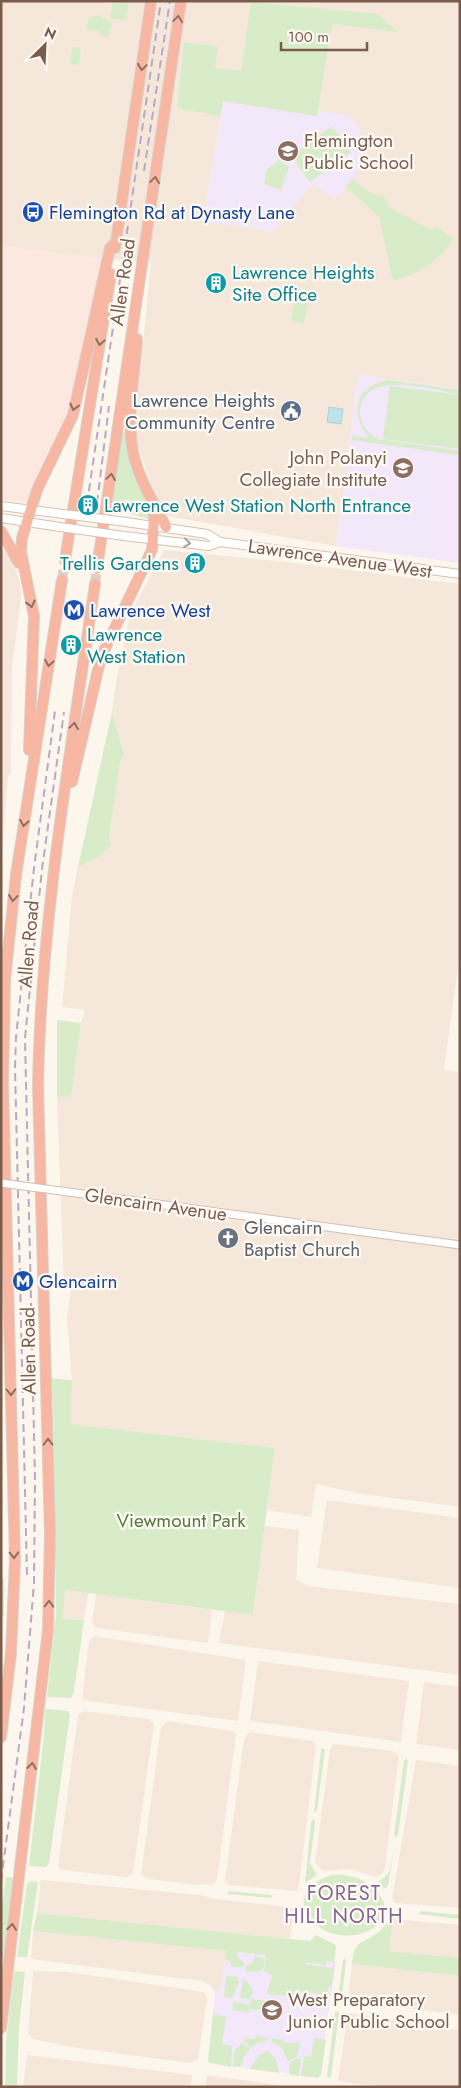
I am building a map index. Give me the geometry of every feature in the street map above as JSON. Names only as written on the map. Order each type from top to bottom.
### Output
[{"type":"highway","name":"Allen Road","points":[[65,560],[116,242],[151,1]]},
{"type":"highway","name":"Allen Road","points":[[97,568],[181,1]]},
{"type":"highway","points":[[28,795],[34,616],[21,552],[22,538],[33,510],[37,490],[73,414],[110,248],[116,242]]},
{"type":"highway","points":[[145,246],[130,425],[132,447],[152,500],[166,527]]},
{"type":"highway","points":[[54,861],[101,657],[149,557],[153,526],[152,500]]},
{"type":"highway","points":[[1,531],[14,552],[25,578]]},
{"type":"highway","name":"Allen Road","points":[[1,1737],[11,1653],[15,1560],[3,1083],[5,980],[14,892],[62,580]]},
{"type":"highway","name":"Allen Road","points":[[1,2028],[48,1630],[50,1534],[38,1085],[40,1011],[54,861],[95,584]]},
{"type":"main road","name":"Lawrence Avenue West","points":[[1,506],[166,527],[208,534],[220,542],[460,574]]},
{"type":"main road","name":"Lawrence Avenue West","points":[[1,518],[152,540],[209,546],[220,542]]},
{"type":"street","name":"Glencairn Avenue","points":[[1,1183],[460,1245]]},
{"type":"shaded area","points":[[1,1],[460,1],[460,389],[358,375],[336,546],[162,515],[139,449],[135,426],[151,262],[102,259],[1,246]]},
{"type":"shaded area","name":"Flemington Public School","points":[[223,101],[317,116],[318,111],[346,115],[356,122],[362,133],[360,169],[335,200],[313,183],[272,233],[261,229],[203,222]]},
{"type":"shaded area","points":[[1,246],[102,259],[71,401],[57,439],[28,503],[1,500]]},
{"type":"shaded area","name":"John Polanyi Collegiate Institute","points":[[358,375],[460,389],[460,563],[336,546]]},
{"type":"shaded area","points":[[1,550],[9,551],[20,582],[21,598],[12,668],[11,775],[8,776],[1,863]]},
{"type":"shaded area","points":[[164,550],[287,562],[460,584],[460,952],[444,1070],[460,1072],[460,1507],[356,1493],[316,1484],[311,1517],[267,1510],[275,1448],[71,1424],[72,1380],[67,1319],[71,1288],[64,1287],[57,1097],[71,1097],[81,1023],[85,1010],[62,1007],[72,896],[78,867],[95,859],[112,845],[109,837],[120,761],[124,755],[112,712],[116,682],[130,615]]},
{"type":"shaded area","points":[[327,1500],[460,1518],[460,1588],[317,1568]]},
{"type":"shaded area","points":[[265,1526],[299,1530],[296,1580],[309,1586],[460,1604],[460,1675],[219,1643],[225,1611],[253,1615]]},
{"type":"shaded area","points":[[65,1590],[88,1593],[84,1620],[63,1619]]},
{"type":"shaded area","points":[[96,1594],[212,1610],[208,1643],[96,1628],[92,1623]]},
{"type":"shaded area","points":[[94,1636],[246,1660],[238,1721],[82,1700],[89,1641]]},
{"type":"shaded area","points":[[258,1661],[409,1681],[401,1742],[250,1721]]},
{"type":"shaded area","points":[[424,1682],[460,1687],[460,1750],[416,1744]]},
{"type":"shaded area","points":[[84,1711],[149,1719],[154,1724],[133,1873],[127,1877],[62,1870],[58,1867],[78,1715]]},
{"type":"shaded area","points":[[168,1721],[233,1731],[236,1734],[217,1880],[213,1884],[197,1885],[149,1879],[141,1875],[161,1727]]},
{"type":"shaded area","points":[[250,1732],[312,1741],[316,1745],[297,1891],[229,1885],[225,1882],[244,1739]]},
{"type":"shaded area","points":[[334,1744],[393,1751],[399,1756],[385,1868],[382,1874],[376,1877],[349,1869],[323,1871],[315,1863],[330,1749]]},
{"type":"shaded area","points":[[416,1760],[460,1766],[460,1908],[396,1903],[392,1899]]},
{"type":"shaded area","points":[[41,1880],[200,1895],[215,1899],[288,1907],[294,1909],[290,1939],[37,1913]]},
{"type":"shaded area","points":[[393,1919],[460,1925],[460,1958],[388,1951]]},
{"type":"shaded area","points":[[33,1931],[227,1951],[220,1991],[215,1992],[210,1985],[201,1981],[31,1959]]},
{"type":"shaded area","name":"West Preparatory Junior Public School","points":[[227,1951],[336,1962],[319,2077],[208,2062],[215,1992],[220,1991]]},
{"type":"shaded area","points":[[352,1964],[460,1976],[460,2015],[350,2001],[348,2000]]},
{"type":"shaded area","points":[[33,1971],[68,1972],[204,1992],[207,1998],[198,2059],[190,2063],[71,2047],[33,2039],[28,2034]]},
{"type":"shaded area","points":[[348,2013],[460,2030],[460,2087],[379,2087],[338,2081]]},
{"type":"shaded area","points":[[27,2055],[192,2075],[191,2087],[23,2087]]},
{"type":"shaded area","points":[[207,2075],[291,2087],[205,2087]]},
{"type":"green space","points":[[113,1],[129,1],[126,20],[110,18]]},
{"type":"green space","points":[[251,2],[378,14],[398,32],[332,24],[317,116],[223,101],[220,116],[177,108],[184,42],[218,47],[215,68],[241,71]]},
{"type":"green space","points":[[99,15],[112,24],[108,36],[103,37],[98,31],[86,29],[89,18]]},
{"type":"green space","points":[[72,47],[81,48],[79,65],[70,64]]},
{"type":"green space","points":[[332,126],[351,152],[310,182],[291,156]]},
{"type":"green space","points":[[280,160],[289,167],[281,190],[264,184],[267,169]]},
{"type":"green space","points":[[352,179],[370,193],[384,196],[389,207],[432,230],[435,226],[454,239],[441,255],[420,271],[393,281],[379,217],[346,187]]},
{"type":"green space","points":[[296,293],[309,295],[304,323],[291,321]]},
{"type":"green space","points":[[388,380],[460,390],[460,394],[417,386],[400,385],[385,386],[372,390],[363,398],[360,412],[361,421],[368,432],[378,439],[460,451],[460,455],[352,440],[352,436],[369,438],[363,429],[357,411],[358,402],[362,395],[368,388]]},
{"type":"green space","points":[[390,386],[460,395],[460,449],[383,439]]},
{"type":"green space","points":[[122,431],[126,433],[130,460],[150,510],[148,519],[127,513],[127,511],[111,509]]},
{"type":"green space","points":[[112,712],[124,755],[120,762],[109,837],[112,845],[95,859],[78,867]]},
{"type":"green space","points":[[57,1020],[81,1023],[71,1097],[57,1097]]},
{"type":"green space","name":"Viewmount Park","points":[[50,1378],[72,1380],[71,1424],[275,1448],[253,1615],[65,1590],[63,1619],[84,1620],[74,1692],[71,1698],[47,1697],[56,1613],[53,1400]]},
{"type":"green space","points":[[1,1579],[4,1579],[4,1616],[1,1615]]},
{"type":"green space","points":[[45,1709],[68,1711],[70,1715],[49,1863],[46,1867],[29,1866],[44,1734]]},
{"type":"green space","points":[[323,1748],[325,1750],[317,1810],[314,1813],[321,1750]]},
{"type":"green space","points":[[406,1758],[408,1761],[398,1835],[396,1838],[394,1835],[404,1761]]},
{"type":"green space","points":[[314,1819],[310,1863],[317,1875],[305,1883],[311,1822]]},
{"type":"green space","points":[[394,1850],[388,1886],[384,1889],[378,1882],[389,1873]]},
{"type":"green space","points":[[332,1875],[347,1875],[361,1880],[372,1887],[380,1896],[384,1906],[383,1916],[377,1926],[363,1933],[346,1936],[330,1933],[317,1926],[308,1916],[304,1905],[306,1893],[315,1883]]},
{"type":"green space","points":[[6,1877],[13,1878],[4,1956],[1,1956],[1,1915]]},
{"type":"green space","points":[[30,1881],[38,1882],[27,1957],[17,1957],[27,1884]]},
{"type":"green space","points":[[229,1891],[271,1895],[272,1898],[227,1894]]},
{"type":"green space","points":[[421,1911],[460,1915],[460,1919],[418,1914]]},
{"type":"green space","points":[[37,1913],[310,1941],[316,1935],[336,1945],[332,1988],[329,1986],[328,1995],[297,1991],[289,1996],[266,1994],[273,1975],[264,1972],[266,1955],[237,1952],[238,1958],[244,1962],[243,1967],[232,1967],[230,1961],[225,1959],[226,1951],[33,1931]],"holes":[[[327,1961],[333,1962],[333,1968],[306,1964],[306,1962],[326,1965]]]},
{"type":"green space","points":[[390,1919],[393,1919],[389,1951],[460,1958],[460,1976],[352,1964],[354,1951],[358,1944],[378,1932]]},
{"type":"green space","points":[[255,1956],[265,1959],[264,1967],[260,1971],[247,1972],[245,1967],[253,1962]]},
{"type":"green space","points":[[345,1958],[342,1997],[339,1998],[343,1960]]},
{"type":"green space","points":[[14,1971],[25,1972],[19,2027],[17,2087],[5,2087],[6,2042]]},
{"type":"green space","points":[[226,1976],[237,1977],[239,1983],[232,1998],[224,1997]]},
{"type":"green space","points":[[243,1980],[247,1981],[253,1991],[250,1999],[240,1998]]},
{"type":"green space","points":[[251,1999],[270,2001],[269,2011],[250,2009]]},
{"type":"green space","points":[[233,2002],[250,2004],[249,2012],[232,2010]]},
{"type":"green space","points":[[338,2011],[331,2077],[329,2078],[327,2076],[335,2012]]},
{"type":"green space","points":[[213,2014],[226,2016],[222,2044],[232,2046],[231,2067],[208,2062]]},
{"type":"green space","points":[[256,2036],[268,2038],[267,2041],[258,2043],[251,2048],[244,2041],[245,2038],[255,2039]]},
{"type":"green space","points":[[272,2038],[283,2040],[283,2043],[300,2042],[297,2057],[288,2061],[282,2048],[271,2041]]},
{"type":"green space","points":[[314,2038],[326,2040],[321,2075],[318,2078],[301,2076],[304,2056],[311,2057]]},
{"type":"green space","points":[[242,2043],[250,2049],[245,2055],[241,2066],[233,2067],[234,2052]]},
{"type":"green space","points":[[268,2051],[276,2059],[279,2073],[250,2069],[258,2056]]},
{"type":"green space","points":[[298,2058],[301,2059],[299,2076],[290,2075],[289,2063]]},
{"type":"water","points":[[329,407],[343,409],[341,424],[327,422]]},
{"type":"tunnel","points":[[62,580],[65,560]]},
{"type":"tunnel","points":[[95,584],[97,568]]},
{"type":"railway","points":[[87,504],[161,1]]},
{"type":"railway","points":[[144,171],[170,1]]},
{"type":"railway","points":[[97,503],[109,406]]},
{"type":"railway","points":[[27,1575],[15,1068],[16,1037],[34,868],[55,711]]},
{"type":"railway","points":[[1,1881],[24,1708],[34,1583],[35,1478],[25,1038],[42,869],[64,712]]},
{"type":"place","name":"Flemington Public School","points":[[288,151]]},
{"type":"place","name":"Flemington Rd at Dynasty Lane","points":[[33,212]]},
{"type":"place","name":"Lawrence Heights Site Office","points":[[216,283]]},
{"type":"place","name":"Lawrence Heights Community Centre","points":[[291,411]]},
{"type":"place","name":"John Polanyi Collegiate Institute","points":[[403,468]]},
{"type":"place","name":"Lawrence West Station North Entrance","points":[[88,505]]},
{"type":"place","name":"Trellis Gardens","points":[[195,563]]},
{"type":"place","name":"Lawrence West","points":[[74,610]]},
{"type":"place","name":"Lawrence West Station","points":[[71,645]]},
{"type":"place","name":"Glencairn Baptist Church","points":[[228,1238]]},
{"type":"place","name":"Glencairn","points":[[23,1281]]},
{"type":"place","name":"West Preparatory Junior Public School","points":[[272,2010]]},
{"type":"district","name":"FOREST HILL NORTH","points":[[344,1904]]}]
